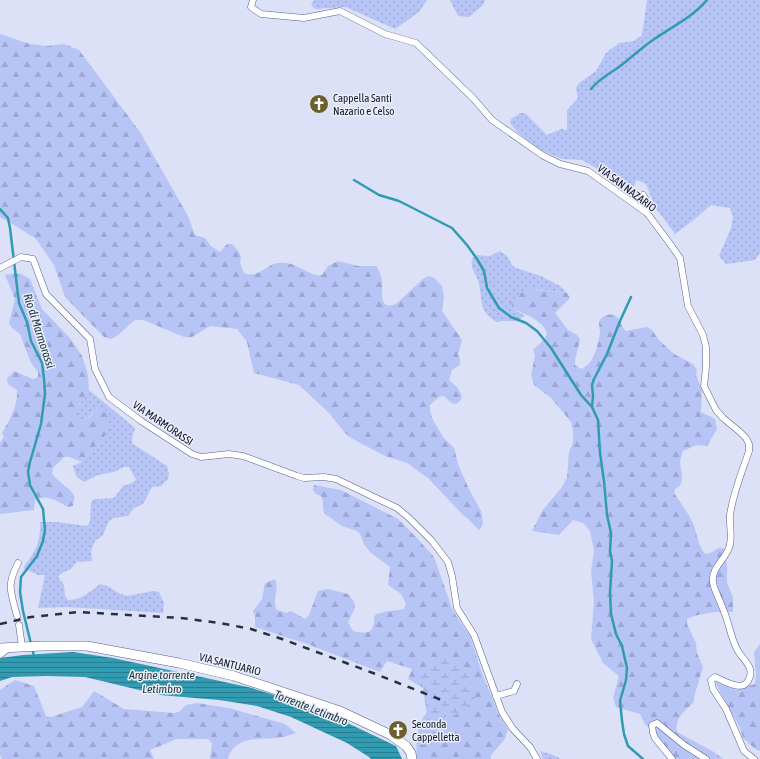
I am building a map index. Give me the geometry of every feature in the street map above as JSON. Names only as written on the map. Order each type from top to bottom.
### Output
[{"type":"main road","name":"VIA SANTUARIO","points":[[0,648],[22,646],[87,646],[179,663],[234,676],[340,711],[391,735],[406,746],[411,753],[412,759]]},
{"type":"street","name":"VIA SAN NAZARIO","points":[[253,0],[251,7],[261,14],[304,18],[340,11],[385,34],[416,43],[473,98],[492,120],[542,155],[560,164],[588,171],[646,213],[680,258],[688,306],[703,335],[706,347],[704,386],[716,410],[740,432],[749,444],[749,451],[732,504],[729,548],[714,571],[713,578],[715,591],[724,609],[733,642],[750,667],[751,671],[748,682],[743,685],[738,686],[715,677],[711,680],[713,688],[726,709],[744,751],[754,759]]},
{"type":"street","points":[[643,195],[646,213]]},
{"type":"street","name":"VIA MARMORASSI","points":[[0,268],[21,257],[33,259],[46,294],[90,339],[95,369],[109,397],[178,446],[201,457],[220,455],[243,456],[304,478],[324,477],[336,479],[397,508],[432,541],[448,562],[452,576],[457,608],[474,635],[496,696]]},
{"type":"street","points":[[17,616],[10,588],[10,578],[18,563]]},
{"type":"street","points":[[19,625],[22,646]]},
{"type":"street","points":[[0,656],[10,647]]},
{"type":"street","points":[[517,684],[514,691],[496,696],[502,712],[513,729],[530,747],[537,759]]},
{"type":"street","points":[[672,759],[653,733],[652,725],[654,723],[657,723],[674,737],[706,759]]},
{"type":"green space","points":[[314,0],[427,0],[419,12],[395,29],[346,7],[315,9],[311,5]]},
{"type":"green space","points":[[450,0],[485,0],[483,5],[469,17],[458,16]]},
{"type":"green space","points":[[647,0],[760,0],[760,253],[755,260],[726,264],[719,256],[731,228],[733,218],[730,208],[711,205],[675,234],[655,207],[646,184],[637,180],[632,189],[626,192],[606,174],[582,160],[562,159],[538,149],[517,132],[510,123],[511,119],[520,113],[525,113],[547,135],[561,129],[567,130],[567,110],[578,98],[576,88],[579,83],[596,71],[606,53],[619,43],[634,41],[642,35]]},
{"type":"green space","points":[[0,34],[30,44],[47,46],[64,44],[79,50],[140,132],[188,216],[195,235],[205,238],[211,246],[220,252],[227,244],[232,244],[239,252],[241,257],[240,262],[244,273],[257,273],[273,264],[278,263],[291,264],[317,275],[322,275],[328,266],[338,261],[358,266],[376,266],[382,279],[382,295],[386,305],[396,304],[424,278],[429,276],[434,278],[442,286],[444,296],[442,311],[462,340],[458,355],[460,365],[452,370],[449,380],[457,387],[462,396],[460,401],[456,404],[451,403],[444,396],[439,397],[430,405],[430,411],[433,420],[443,437],[454,448],[458,464],[481,511],[483,523],[479,530],[428,478],[407,463],[385,456],[351,438],[345,433],[329,413],[299,385],[254,373],[247,342],[237,329],[210,326],[192,337],[184,337],[143,320],[135,320],[117,336],[111,339],[104,337],[65,297],[54,265],[36,239],[0,217]]},
{"type":"green space","points":[[500,251],[507,256],[512,265],[516,268],[541,276],[560,286],[567,293],[535,289],[513,308],[525,316],[516,321],[497,322],[487,314],[482,306],[479,284],[472,266],[472,262],[475,255],[490,256]]},
{"type":"green space","points":[[16,273],[30,279],[42,309],[70,338],[82,356],[88,375],[89,390],[78,407],[75,416],[78,420],[89,418],[99,407],[104,408],[108,412],[109,427],[102,441],[94,447],[82,462],[69,457],[64,457],[53,468],[52,473],[54,476],[70,490],[74,496],[73,506],[68,507],[52,499],[40,498],[35,500],[34,510],[0,514],[0,443],[4,437],[2,433],[13,412],[17,396],[17,390],[8,384],[7,379],[14,371],[33,379],[38,377],[38,372],[31,363],[20,334],[12,328],[9,323],[15,299],[5,275]]},
{"type":"green space","points":[[530,289],[567,293],[570,298],[555,313],[568,330],[577,335],[580,340],[575,365],[581,369],[589,363],[595,354],[600,333],[599,323],[601,318],[611,314],[618,318],[626,331],[647,327],[652,330],[658,339],[674,354],[693,364],[697,370],[696,375],[702,390],[701,412],[715,419],[717,429],[707,446],[697,445],[683,451],[680,461],[682,480],[681,484],[675,489],[674,493],[691,519],[700,546],[705,554],[719,548],[725,549],[727,583],[733,597],[733,612],[715,612],[687,619],[687,624],[696,643],[697,653],[703,667],[694,697],[694,702],[681,715],[676,727],[677,732],[714,752],[723,759],[674,759],[655,734],[645,724],[640,714],[616,707],[613,698],[619,676],[603,663],[591,639],[594,602],[591,571],[594,551],[590,531],[583,523],[573,520],[559,535],[532,531],[542,511],[562,487],[567,478],[569,452],[573,443],[573,432],[571,422],[551,398],[534,385],[531,375],[535,356],[533,350],[545,339],[547,334],[545,329],[538,321],[513,308],[511,303],[519,294]]},
{"type":"green space","points":[[89,390],[135,428],[132,439],[133,444],[167,466],[169,474],[168,479],[161,486],[152,487],[143,504],[134,508],[128,516],[114,518],[109,521],[103,535],[95,541],[91,551],[92,561],[77,562],[71,569],[62,573],[58,577],[64,585],[65,596],[68,600],[77,599],[89,593],[100,584],[110,587],[118,593],[127,596],[153,591],[159,592],[164,603],[163,613],[68,607],[38,608],[45,575],[38,575],[23,568],[31,557],[38,542],[40,522],[57,522],[87,526],[90,522],[91,502],[94,499],[114,498],[123,486],[136,480],[129,467],[124,467],[114,472],[98,475],[84,482],[76,476],[73,466],[82,462],[94,447],[102,441],[99,407],[88,418],[78,420],[74,416]]},
{"type":"green space","points":[[314,485],[341,490],[398,519],[434,557],[453,611],[470,636],[481,670],[498,713],[508,729],[505,739],[491,755],[491,759],[416,759],[419,725],[428,712],[435,695],[408,679],[412,669],[387,661],[380,672],[307,644],[255,627],[255,616],[253,611],[262,599],[265,583],[275,579],[277,587],[275,606],[277,610],[286,613],[291,611],[305,619],[309,615],[318,591],[328,589],[348,594],[354,602],[355,608],[348,622],[353,631],[363,633],[370,631],[373,626],[374,616],[377,614],[404,609],[406,604],[401,594],[388,585],[390,567],[370,552],[357,531],[342,526],[325,514],[323,509],[323,501],[321,496],[316,494],[313,490]]},
{"type":"green space","points":[[760,644],[760,751],[755,749],[743,738],[740,728],[715,682],[736,690],[755,684],[756,673],[754,652]]},
{"type":"green space","points":[[444,652],[467,671],[476,701],[455,715],[428,721],[420,672]]},
{"type":"green space","points":[[15,680],[34,686],[46,716],[51,717],[82,707],[94,691],[124,709],[174,713],[179,712],[186,705],[197,703],[229,708],[285,724],[296,733],[283,737],[244,742],[237,745],[228,759],[210,759],[212,743],[208,739],[177,739],[150,750],[154,759],[2,759],[0,755],[0,690]]},
{"type":"green space","points":[[540,751],[551,754],[561,759],[543,759]]},
{"type":"water","name":"Argine torrente Letimbro","points":[[73,652],[113,658],[252,688],[290,700],[341,720],[396,746],[402,759],[371,759],[347,743],[291,717],[257,706],[219,700],[160,695],[85,677],[12,677],[0,681],[0,658]]},
{"type":"waterway","points":[[591,89],[601,79],[649,43],[682,22],[707,0]]},
{"type":"waterway","points":[[354,180],[379,195],[399,201],[452,228],[477,259],[484,271],[487,288],[499,308],[511,317],[526,323],[537,331],[551,348],[581,395],[592,407]]},
{"type":"waterway","name":"Rio di Marmorassi","points":[[0,209],[8,218],[19,303],[27,322],[31,341],[42,363],[44,379],[45,394],[41,424],[28,472],[30,485],[43,509],[45,530],[43,541],[37,556],[21,577],[20,592],[34,656]]},
{"type":"waterway","points":[[631,297],[607,354],[594,379],[592,385],[592,407],[598,420],[607,515],[611,533],[611,614],[616,634],[622,646],[627,668],[626,680],[620,701],[622,721],[628,746],[643,759]]},
{"type":"railway","points":[[0,624],[31,617],[78,612],[181,618],[220,623],[251,629],[282,639],[444,701]]},
{"type":"place","name":"Cappella Santi Nazario e Celso","points":[[319,104]]},
{"type":"place","name":"Seconda Cappelletta","points":[[398,730]]},
{"type":"water label","name":"Torrente Letimbro","points":[[311,708]]}]
